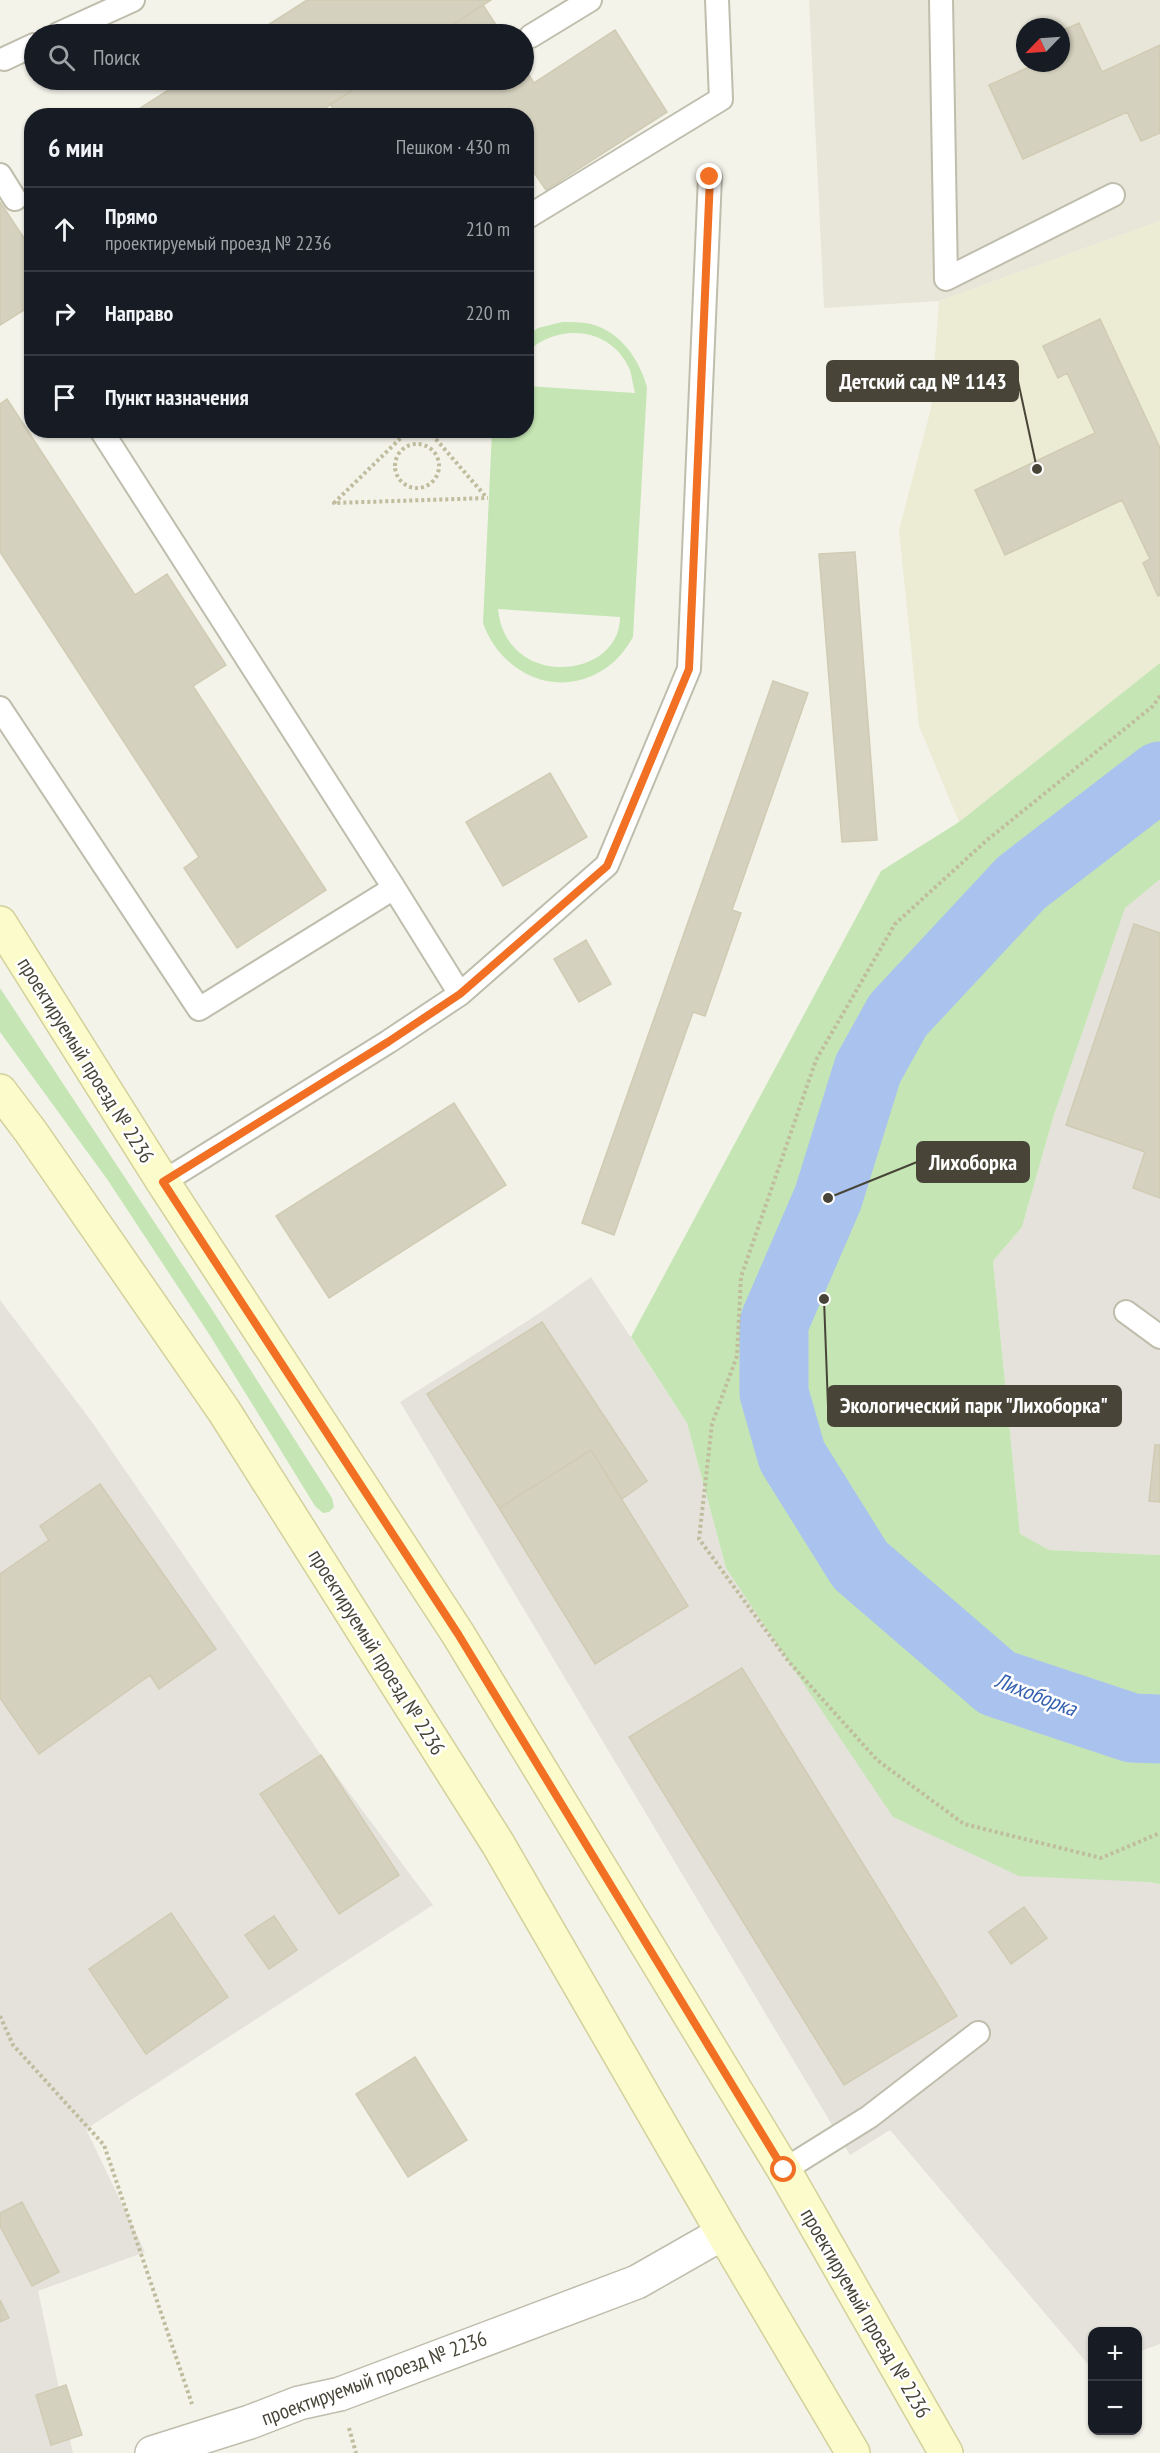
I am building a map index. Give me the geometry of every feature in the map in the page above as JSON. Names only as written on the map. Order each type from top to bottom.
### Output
[{"type":"main road","name":"проектируемый проезд № 2236","points":[[0,923],[163,1182],[458,1634],[784,2170],[946,2453]]},
{"type":"main road","name":"проектируемый проезд № 2236","points":[[0,1091],[31,1132],[224,1411],[498,1844],[853,2453]]},
{"type":"street","name":"проектируемый проезд № 2236","points":[[152,2453],[299,2403],[340,2394],[637,2282],[723,2233]]},
{"type":"lane","points":[[80,24],[133,0]]},
{"type":"lane","points":[[534,34],[590,0]]},
{"type":"lane","points":[[534,213],[721,99],[717,0]]},
{"type":"lane","points":[[943,1],[946,279],[1113,195]]},
{"type":"lane","points":[[4,59],[24,50]]},
{"type":"lane","points":[[0,175],[15,199]]},
{"type":"lane","points":[[163,1182],[388,1042],[460,994],[607,866],[689,669],[710,177]]},
{"type":"lane","points":[[106,438],[460,994]]},
{"type":"lane","points":[[0,708],[199,1009],[394,888]]},
{"type":"lane","points":[[1125,1312],[1160,1337]]},
{"type":"lane","points":[[784,2170],[869,2117],[978,2033]]},
{"type":"path","points":[[401,438],[334,503],[488,498],[434,438]]},
{"type":"path","points":[[396,443],[403,449]]},
{"type":"path","points":[[419,444],[434,452],[438,460],[436,477],[431,484],[414,489],[405,486],[396,472],[395,464],[403,449],[419,444]]},
{"type":"path","points":[[434,452],[441,446]]},
{"type":"path","points":[[1160,696],[1153,706],[987,840],[895,924],[816,1060],[741,1276],[736,1356],[712,1424],[699,1539],[789,1662],[878,1760],[964,1824],[1101,1858],[1160,1833]]},
{"type":"path","points":[[0,2016],[13,2045],[104,2145],[203,2437]]},
{"type":"shaded area","points":[[809,0],[1160,0],[1160,221],[939,301],[824,308]]},
{"type":"shaded area","points":[[1160,221],[1160,663],[959,822],[919,726],[899,530],[931,408],[939,301]]},
{"type":"shaded area","points":[[1160,879],[1160,1555],[1049,1550],[1020,1535],[993,1261],[1022,1227],[1053,1118],[1125,907]]},
{"type":"shaded area","points":[[591,1277],[687,1423],[726,1568],[1148,1882],[1160,1884],[1160,2344],[1142,2351],[1142,2327],[1088,2327],[1088,2364],[890,2130],[850,2155],[400,1402],[546,1309]]},
{"type":"shaded area","points":[[0,1300],[92,1422],[321,1755],[433,1905],[86,2129],[145,2252],[38,2291],[73,2453],[0,2453]]},
{"type":"green space","points":[[562,322],[588,323],[602,328],[620,340],[634,357],[647,387],[633,637],[621,654],[606,668],[588,678],[569,682],[551,682],[533,677],[517,668],[491,641],[483,623],[492,438],[534,438],[534,386],[635,393],[630,370],[621,355],[597,337],[568,333],[554,336],[534,347],[534,331]],"holes":[[[498,609],[620,617],[615,638],[602,654],[584,664],[562,667],[540,664],[520,653],[506,635]]]},
{"type":"green space","points":[[1160,663],[1160,879],[1125,908],[1053,1118],[1022,1227],[993,1261],[1020,1534],[1049,1550],[1160,1555],[1160,1884],[1019,1876],[893,1817],[726,1568],[687,1423],[631,1337],[881,871],[959,822]]},
{"type":"green space","points":[[0,988],[213,1311],[332,1498],[334,1507],[329,1512],[323,1513],[315,1506],[209,1334],[107,1179],[0,1032]]},
{"type":"building","points":[[307,0],[491,0],[454,24],[270,24]]},
{"type":"building","points":[[483,5],[495,24],[454,24]]},
{"type":"building","points":[[1079,23],[1102,72],[1160,45],[1160,133],[1141,141],[1127,112],[1023,159],[989,85],[1018,72],[1070,72],[1070,27]]},
{"type":"building","points":[[615,30],[667,112],[546,190],[534,173],[534,108],[333,108],[330,104],[353,90],[534,90],[534,83]]},
{"type":"building","points":[[168,90],[353,90],[325,108],[140,108]]},
{"type":"building","points":[[0,202],[24,238],[24,310],[0,325]]},
{"type":"building","points":[[1100,319],[1160,448],[1160,595],[1158,596],[1143,563],[1150,559],[1122,500],[1005,555],[975,490],[1095,433],[1067,373],[1058,378],[1043,346]]},
{"type":"building","points":[[7,399],[24,425],[24,438],[32,438],[135,595],[167,574],[226,665],[193,686],[326,890],[237,948],[184,868],[199,857],[0,552],[0,404]]},
{"type":"building","points":[[855,552],[877,840],[842,842],[819,554]]},
{"type":"building","points":[[773,681],[808,693],[732,910],[741,913],[705,1016],[693,1012],[614,1235],[582,1223]]},
{"type":"building","points":[[550,773],[587,837],[503,886],[466,822]]},
{"type":"building","points":[[1134,924],[1160,933],[1160,1198],[1133,1188],[1145,1152],[1066,1125]]},
{"type":"building","points":[[586,940],[611,984],[579,1002],[554,959]]},
{"type":"building","points":[[454,1103],[506,1185],[329,1298],[276,1216]]},
{"type":"building","points":[[542,1322],[647,1481],[622,1499],[591,1450],[499,1508],[427,1394]]},
{"type":"building","points":[[1155,1445],[1160,1445],[1160,1502],[1149,1501]]},
{"type":"building","points":[[591,1450],[688,1606],[595,1664],[499,1508]]},
{"type":"building","points":[[100,1484],[216,1649],[159,1689],[150,1675],[39,1754],[0,1698],[0,1574],[49,1540],[40,1526]]},
{"type":"building","points":[[742,1668],[957,2016],[844,2085],[629,1737]]},
{"type":"building","points":[[321,1755],[399,1875],[339,1914],[260,1794]]},
{"type":"building","points":[[1024,1907],[1047,1938],[1011,1964],[989,1932]]},
{"type":"building","points":[[171,1913],[228,1997],[146,2054],[89,1969]]},
{"type":"building","points":[[274,1916],[297,1950],[269,1969],[245,1935]]},
{"type":"building","points":[[415,2057],[467,2140],[408,2177],[356,2094]]},
{"type":"building","points":[[22,2202],[59,2272],[32,2286],[0,2226],[0,2213]]},
{"type":"building","points":[[0,2300],[9,2318],[0,2322]]},
{"type":"building","points":[[66,2385],[82,2435],[51,2445],[36,2395]]},
{"type":"waterway","name":"Лихоборка","points":[[1160,776],[1021,883],[898,1015],[868,1069],[828,1198],[774,1323],[774,1393],[792,1456],[860,1565],[997,1683],[1132,1728],[1160,1729]]},
{"type":"place","name":"Детский сад № 1143","points":[[1037,469]]},
{"type":"place","name":"Лихоборка","points":[[828,1198]]},
{"type":"place","name":"Экологический парк \"Лихоборка\"","points":[[824,1299]]},
{"type":"route","points":[[710,177],[689,669],[607,866],[460,994],[388,1042],[163,1182],[458,1634],[784,2170]]}]
